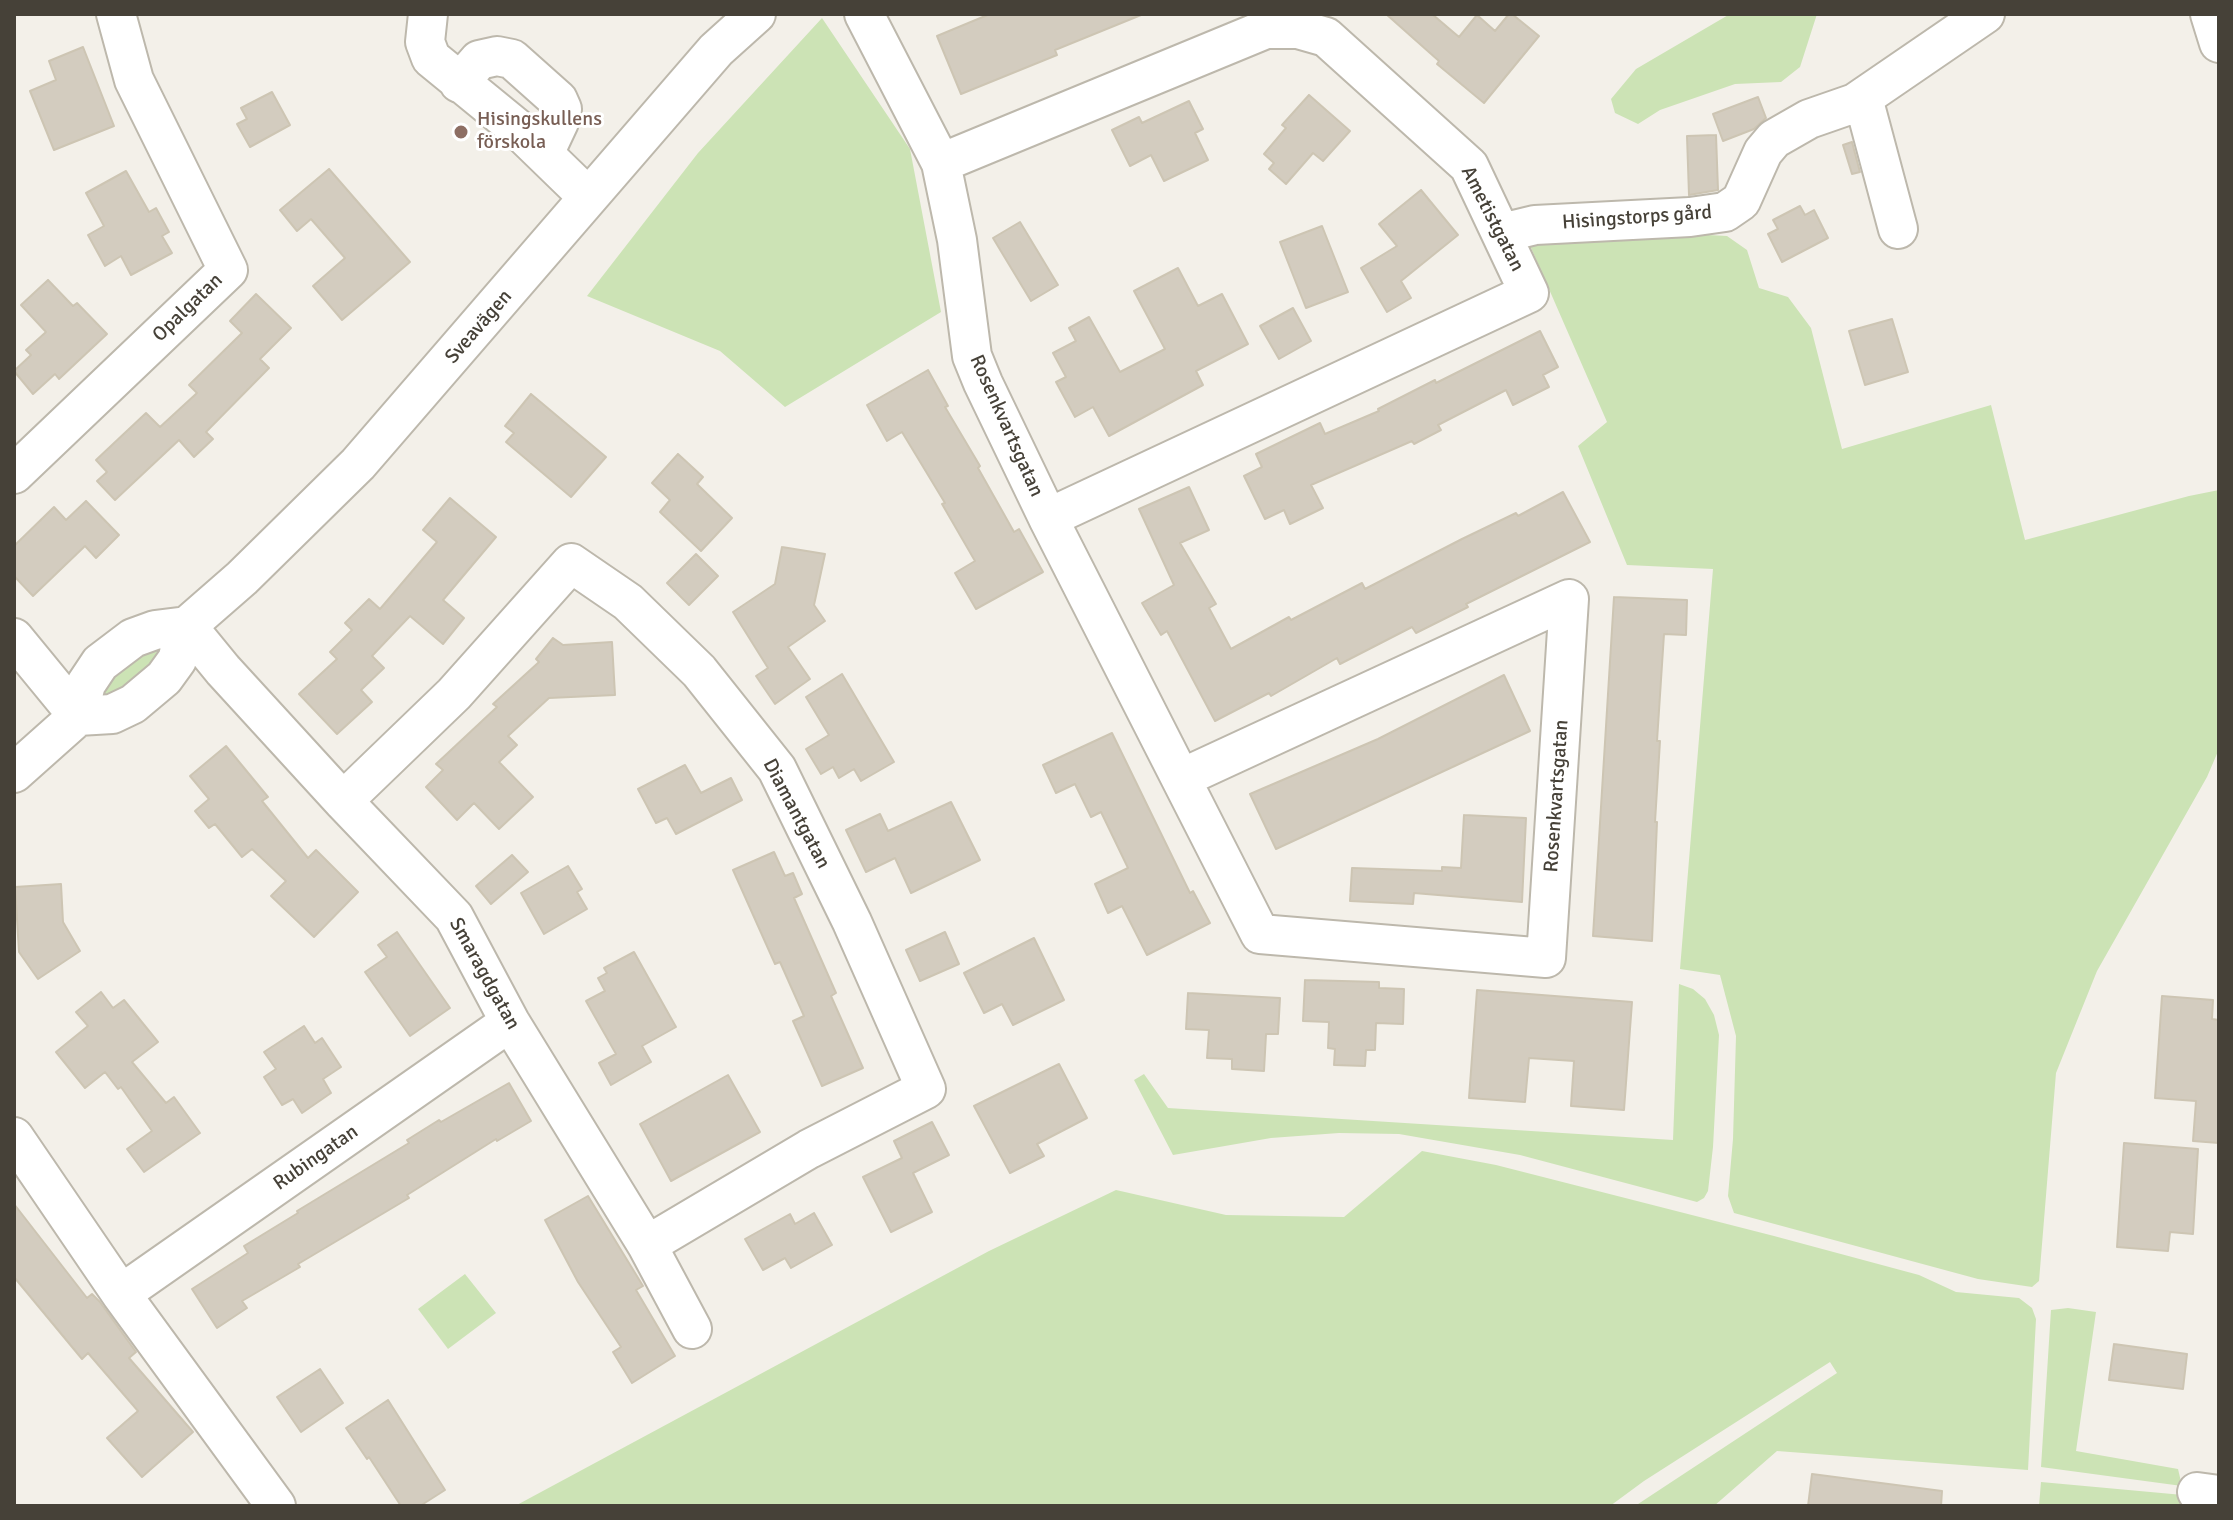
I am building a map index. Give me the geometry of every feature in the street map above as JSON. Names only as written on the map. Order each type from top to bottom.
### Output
[{"type":"street","name":"Opalgatan","points":[[14,474],[228,270],[134,80],[116,14]]},
{"type":"street","points":[[428,14],[425,42],[431,58],[519,130],[588,197]]},
{"type":"street","name":"Sveavägen","points":[[187,626],[242,578],[358,464],[716,50],[756,14]]},
{"type":"street","name":"Rosenkvartsgatan","points":[[864,14],[941,163],[957,240],[972,356],[983,383],[1048,518],[1260,934],[1546,958],[1569,599],[1182,778]]},
{"type":"street","name":"Hisingstorps gård","points":[[1502,233],[1535,225],[1690,217],[1725,212],[1741,201],[1763,152],[1774,139],[1809,119],[1863,98],[1985,14]]},
{"type":"street","points":[[2210,14],[2219,43]]},
{"type":"street","name":"Ametistgatan","points":[[941,163],[1266,29],[1298,29],[1326,37],[1469,166],[1529,293],[1048,518]]},
{"type":"street","points":[[459,83],[479,60],[497,56],[512,59],[558,100],[562,109],[544,154]]},
{"type":"street","points":[[1863,98],[1898,229]]},
{"type":"street","name":"Diamantgatan","points":[[343,801],[454,694],[571,563],[628,602],[699,671],[777,769],[852,922],[926,1089],[809,1149],[647,1245]]},
{"type":"street","points":[[14,773],[78,716],[86,684],[100,663],[133,638],[155,630],[187,626],[177,660],[164,678],[133,704],[112,714],[78,716]]},
{"type":"street","name":"Smaragdgatan","points":[[187,626],[223,670],[343,801],[454,917],[510,1022],[647,1245],[692,1329]]},
{"type":"street","points":[[14,638],[78,716]]},
{"type":"street","name":"Rubingatan","points":[[121,1294],[510,1022]]},
{"type":"street","points":[[14,1137],[121,1294],[276,1506]]},
{"type":"green space","points":[[1730,14],[1817,14],[1800,67],[1781,82],[1735,84],[1660,110],[1638,124],[1615,113],[1611,99],[1636,69]]},
{"type":"green space","points":[[822,18],[910,149],[941,312],[785,407],[720,351],[587,296],[698,153]]},
{"type":"green space","points":[[1560,227],[1727,236],[1747,250],[1759,288],[1788,297],[1811,328],[1842,449],[1991,405],[2025,540],[2219,490],[2219,749],[2207,777],[2097,971],[2056,1073],[2039,1281],[2032,1287],[1978,1279],[1734,1213],[1728,1196],[1736,1036],[1720,975],[1680,969],[1713,569],[1627,565],[1578,446],[1607,422],[1528,241]]},
{"type":"green space","points":[[164,637],[165,662],[101,705],[99,681]]},
{"type":"green space","points":[[1679,984],[1693,989],[1705,999],[1714,1015],[1719,1035],[1708,1191],[1697,1202],[1520,1155],[1399,1134],[1339,1133],[1271,1138],[1173,1155],[1134,1080],[1144,1074],[1168,1108],[1673,1140]]},
{"type":"green space","points":[[1422,1151],[1496,1165],[1774,1236],[1919,1275],[1956,1292],[2019,1298],[2032,1308],[2036,1319],[2028,1470],[1777,1451],[1714,1506],[1635,1506],[1837,1373],[1830,1362],[1610,1506],[515,1506],[989,1251],[1116,1190],[1226,1215],[1344,1217]]},
{"type":"green space","points":[[465,1274],[496,1313],[448,1349],[418,1309]]},
{"type":"green space","points":[[2068,1308],[2096,1312],[2076,1451],[2178,1469],[2182,1486],[2041,1467],[2051,1310]]},
{"type":"green space","points":[[2041,1482],[2183,1495],[2186,1506],[2039,1506]]},
{"type":"building","points":[[990,14],[1141,15],[1055,50],[1057,55],[961,94],[937,36]]},
{"type":"building","points":[[1386,14],[1432,14],[1459,37],[1477,15],[1495,31],[1512,14],[1539,36],[1484,103],[1437,64],[1439,61]]},
{"type":"building","points":[[83,47],[114,126],[54,150],[30,91],[56,80],[49,61]]},
{"type":"building","points":[[272,92],[290,125],[250,147],[237,124],[247,119],[241,108]]},
{"type":"building","points":[[1309,95],[1350,131],[1323,161],[1313,153],[1286,184],[1269,169],[1274,163],[1264,154],[1286,128],[1282,125]]},
{"type":"building","points":[[1758,97],[1766,118],[1754,129],[1723,141],[1713,114]]},
{"type":"building","points":[[1189,101],[1203,129],[1195,133],[1208,160],[1164,181],[1151,155],[1130,166],[1112,130],[1139,117],[1142,123]]},
{"type":"building","points":[[1716,135],[1718,190],[1689,195],[1687,136]]},
{"type":"building","points":[[1852,142],[1860,172],[1852,174],[1843,145]]},
{"type":"building","points":[[329,169],[410,262],[342,320],[313,286],[345,258],[311,219],[297,231],[280,210]]},
{"type":"building","points":[[126,171],[149,212],[156,208],[169,232],[162,236],[172,253],[131,275],[121,256],[105,266],[88,235],[104,226],[86,193]]},
{"type":"building","points":[[1421,190],[1458,235],[1401,281],[1411,298],[1387,312],[1361,268],[1397,246],[1379,224]]},
{"type":"building","points":[[1800,206],[1805,215],[1814,210],[1828,238],[1782,262],[1768,234],[1778,229],[1773,220]]},
{"type":"building","points":[[1020,222],[1058,285],[1031,301],[993,238]]},
{"type":"building","points":[[1322,226],[1348,292],[1306,308],[1280,242]]},
{"type":"building","points":[[1178,268],[1198,306],[1222,294],[1248,344],[1196,371],[1203,385],[1109,436],[1093,407],[1075,417],[1056,382],[1066,377],[1053,353],[1076,341],[1069,328],[1089,317],[1120,372],[1165,349],[1134,291]]},
{"type":"building","points":[[48,280],[73,306],[77,303],[107,334],[59,379],[55,374],[33,394],[14,371],[31,355],[26,350],[46,332],[21,305]]},
{"type":"building","points":[[256,294],[291,328],[260,359],[269,368],[206,432],[213,439],[194,457],[179,440],[115,500],[97,481],[107,472],[96,460],[146,413],[160,427],[197,393],[189,385],[242,333],[230,321]]},
{"type":"building","points":[[1293,308],[1311,341],[1279,359],[1260,326]]},
{"type":"building","points":[[1892,319],[1908,372],[1865,385],[1849,331]]},
{"type":"building","points":[[1540,331],[1558,367],[1543,375],[1549,387],[1513,405],[1506,390],[1438,425],[1441,430],[1414,444],[1412,441],[1311,485],[1323,508],[1290,524],[1284,510],[1265,519],[1244,476],[1262,467],[1256,454],[1320,423],[1325,434],[1379,411],[1435,380],[1436,383]]},
{"type":"building","points":[[928,370],[1014,532],[1019,529],[1043,572],[976,609],[955,573],[975,561],[942,504],[945,503],[902,432],[887,441],[867,405]]},
{"type":"building","points":[[531,394],[606,457],[571,497],[506,442],[514,433],[505,426]]},
{"type":"building","points":[[678,454],[703,477],[697,484],[732,518],[701,551],[660,512],[670,500],[652,483]]},
{"type":"building","points":[[1189,487],[1209,530],[1180,543],[1216,604],[1209,608],[1231,649],[1289,617],[1291,620],[1362,583],[1365,589],[1563,492],[1590,542],[1466,604],[1468,607],[1416,633],[1412,627],[1340,664],[1337,658],[1271,696],[1269,693],[1215,721],[1167,631],[1161,635],[1142,603],[1174,585],[1139,509]]},
{"type":"building","points":[[450,498],[496,537],[443,600],[464,618],[443,644],[410,616],[372,656],[384,668],[361,690],[372,702],[337,734],[299,694],[337,659],[330,652],[352,630],[345,623],[369,599],[380,609],[437,542],[423,530]]},
{"type":"building","points":[[86,501],[119,535],[96,558],[85,546],[33,596],[14,576],[14,546],[54,507],[66,520]]},
{"type":"building","points":[[782,547],[825,554],[814,605],[825,621],[788,647],[810,679],[775,704],[756,676],[768,668],[733,612],[775,584]]},
{"type":"building","points":[[696,554],[718,576],[689,605],[667,583]]},
{"type":"building","points":[[1614,597],[1687,600],[1686,635],[1664,634],[1657,741],[1660,741],[1652,941],[1593,936]]},
{"type":"building","points":[[553,638],[563,645],[612,642],[615,695],[549,698],[508,736],[517,745],[499,762],[533,797],[499,829],[474,803],[457,820],[426,787],[443,770],[436,764],[497,707],[493,704],[539,662],[536,659]]},
{"type":"building","points":[[842,674],[894,762],[861,781],[854,769],[839,778],[833,767],[821,774],[806,749],[829,735],[806,697]]},
{"type":"building","points":[[1504,675],[1530,731],[1276,849],[1250,794],[1378,739]]},
{"type":"building","points":[[1112,733],[1190,893],[1193,891],[1210,923],[1147,955],[1122,906],[1108,913],[1095,884],[1128,868],[1101,812],[1091,817],[1075,784],[1056,793],[1043,765]]},
{"type":"building","points":[[226,746],[268,797],[262,801],[308,858],[316,850],[358,892],[314,937],[271,896],[286,881],[252,849],[242,857],[215,824],[209,828],[195,811],[209,799],[190,776]]},
{"type":"building","points":[[685,765],[701,793],[731,778],[742,800],[676,834],[667,818],[656,823],[638,789]]},
{"type":"building","points":[[951,802],[980,860],[911,893],[895,858],[866,872],[846,830],[880,814],[888,831]]},
{"type":"building","points":[[1464,815],[1526,818],[1522,902],[1414,893],[1413,904],[1350,901],[1352,868],[1442,871],[1442,867],[1461,868]]},
{"type":"building","points":[[774,852],[785,876],[793,873],[802,894],[794,898],[836,993],[831,996],[863,1068],[822,1086],[793,1021],[804,1016],[780,962],[775,964],[733,870]]},
{"type":"building","points":[[512,855],[528,872],[491,904],[476,886]]},
{"type":"building","points":[[568,866],[582,889],[577,892],[587,909],[544,934],[521,893]]},
{"type":"building","points":[[61,884],[63,922],[80,951],[38,979],[19,952],[15,887]]},
{"type":"building","points":[[397,932],[450,1008],[410,1036],[365,972],[387,957],[378,945]]},
{"type":"building","points":[[945,932],[959,964],[920,981],[906,950]]},
{"type":"building","points":[[1034,938],[1064,1000],[1013,1025],[1002,1004],[984,1013],[964,973]]},
{"type":"building","points":[[634,952],[676,1027],[642,1046],[651,1062],[611,1085],[599,1063],[616,1054],[586,1001],[605,991],[598,978],[607,973],[604,968]]},
{"type":"building","points":[[1305,980],[1379,982],[1379,988],[1404,989],[1403,1024],[1376,1023],[1375,1050],[1366,1050],[1365,1066],[1334,1065],[1335,1049],[1328,1048],[1329,1022],[1303,1021]]},
{"type":"building","points":[[1477,990],[1632,1002],[1624,1110],[1571,1106],[1574,1061],[1529,1058],[1525,1102],[1469,1098]]},
{"type":"building","points":[[101,992],[113,1008],[124,1000],[158,1042],[132,1062],[166,1103],[174,1097],[200,1133],[144,1172],[127,1149],[152,1131],[121,1087],[118,1089],[105,1072],[85,1088],[56,1052],[88,1026],[76,1012]]},
{"type":"building","points":[[1188,993],[1280,998],[1278,1034],[1266,1034],[1264,1071],[1232,1069],[1232,1059],[1207,1058],[1209,1030],[1186,1029]]},
{"type":"building","points":[[2162,996],[2213,1000],[2212,1019],[2219,1020],[2219,1143],[2193,1141],[2196,1101],[2155,1098]]},
{"type":"building","points":[[304,1026],[315,1043],[322,1038],[341,1067],[323,1079],[331,1093],[302,1113],[293,1099],[282,1105],[264,1077],[276,1069],[264,1052]]},
{"type":"building","points":[[1059,1064],[1087,1118],[1037,1144],[1044,1156],[1010,1173],[974,1106]]},
{"type":"building","points":[[728,1075],[760,1132],[671,1181],[640,1124]]},
{"type":"building","points":[[509,1083],[531,1121],[496,1139],[407,1195],[409,1198],[298,1264],[300,1267],[242,1301],[247,1308],[217,1328],[192,1289],[248,1253],[244,1246],[297,1211],[409,1143],[407,1140],[439,1120],[441,1122]]},
{"type":"building","points":[[932,1122],[949,1155],[913,1173],[932,1212],[891,1232],[863,1177],[902,1158],[894,1141]]},
{"type":"building","points":[[2124,1143],[2198,1149],[2193,1234],[2170,1232],[2168,1251],[2117,1247]]},
{"type":"building","points":[[588,1196],[643,1286],[636,1290],[675,1356],[632,1383],[613,1352],[621,1347],[578,1282],[545,1220]]},
{"type":"building","points":[[14,1204],[87,1298],[92,1294],[100,1302],[136,1352],[129,1358],[193,1432],[142,1477],[107,1438],[138,1411],[88,1353],[82,1359],[14,1277]]},
{"type":"building","points":[[814,1213],[832,1245],[791,1268],[785,1258],[763,1270],[745,1239],[790,1214],[795,1224]]},
{"type":"building","points":[[2114,1344],[2187,1354],[2183,1389],[2109,1380]]},
{"type":"building","points":[[320,1369],[343,1403],[301,1432],[277,1397]]},
{"type":"building","points":[[388,1400],[445,1490],[420,1506],[401,1506],[346,1428]]},
{"type":"building","points":[[1812,1474],[1942,1491],[1941,1506],[1808,1506]]},
{"type":"place","name":"Hisingskullens förskola","points":[[461,132]]}]
